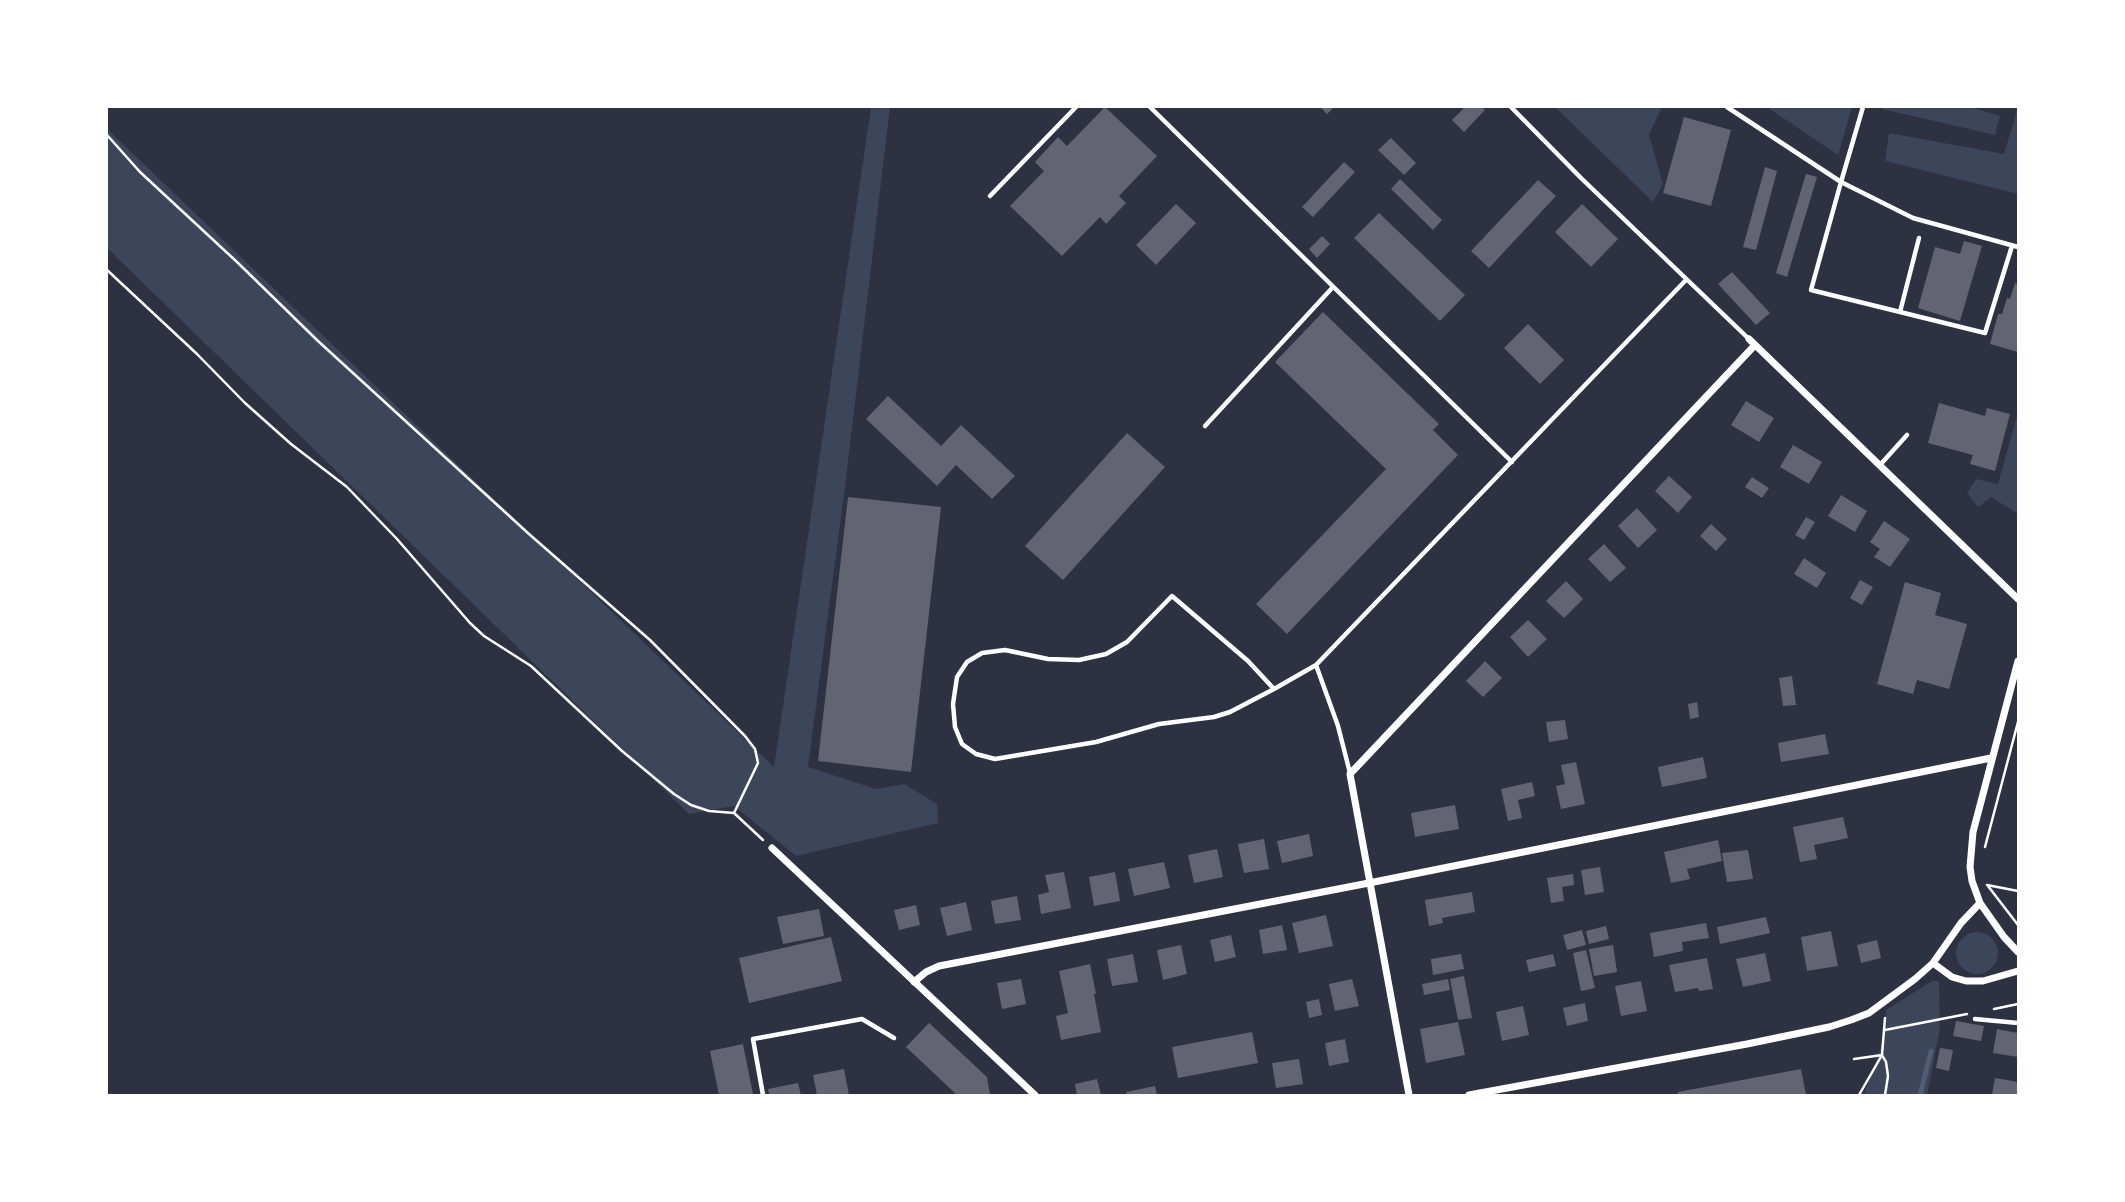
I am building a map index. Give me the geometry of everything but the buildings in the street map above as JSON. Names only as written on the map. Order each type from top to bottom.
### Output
[{"type":"street","points":[[1409,1095],[1350,775],[1752,342],[2018,599]]},
{"type":"street","points":[[2018,661],[1991,758],[1970,851],[1972,881],[1980,903],[2018,952]]},
{"type":"street","points":[[914,982],[939,966],[1991,758]]},
{"type":"street","points":[[772,848],[1035,1095]]},
{"type":"street","points":[[1469,1095],[1829,1027],[1869,1013],[1933,963],[1961,923],[1980,903]]},
{"type":"street","points":[[1933,963],[1952,977],[1966,981],[1983,981],[2018,971]]},
{"type":"lane","points":[[990,196],[1076,107]]},
{"type":"lane","points":[[1150,107],[1511,462]]},
{"type":"lane","points":[[1511,107],[1685,281],[1752,342]]},
{"type":"lane","points":[[1727,107],[1841,182],[1913,218],[2015,247],[1985,333],[1811,290],[1841,182],[1863,107]]},
{"type":"lane","points":[[1900,312],[1919,238]]},
{"type":"lane","points":[[1274,689],[1248,661],[1172,596],[1127,642],[1106,654],[1079,660],[1048,659],[1004,650],[982,653],[967,662],[957,677],[953,704],[955,727],[962,744],[976,754],[995,759],[1096,742],[1158,724],[1214,717],[1230,712],[1274,689],[1316,665],[1685,281]]},
{"type":"lane","points":[[1205,426],[1333,287]]},
{"type":"lane","points":[[1880,465],[1906,435]]},
{"type":"lane","points":[[1316,665],[1338,726],[1350,775]]},
{"type":"lane","points":[[763,1095],[753,1039],[862,1019],[894,1038]]},
{"type":"lane","points":[[1975,1019],[2018,1023]]},
{"type":"path","points":[[107,135],[140,172],[237,261],[318,341],[529,534],[650,640],[745,736],[755,749],[758,763],[734,813]]},
{"type":"path","points":[[107,270],[290,444],[347,487],[484,636],[531,666],[622,751],[674,794],[691,805],[709,811],[734,813],[772,848]]},
{"type":"path","points":[[1984,851],[2018,722]]},
{"type":"path","points":[[2018,891],[1985,884],[2018,925]]},
{"type":"path","points":[[1859,1095],[1882,1055],[1885,1030],[1883,1003]]},
{"type":"path","points":[[1992,1009],[2018,1004]]},
{"type":"path","points":[[1885,1030],[1978,1012]]},
{"type":"path","points":[[1854,1059],[1882,1055]]},
{"type":"path","points":[[1882,1055],[1888,1076],[1885,1095]]},
{"type":"shaded area","points":[[871,107],[890,107],[845,487],[808,767],[876,789],[904,784],[937,804],[938,823],[796,856],[734,806],[689,814],[107,248],[107,129],[774,767]]},
{"type":"shaded area","points":[[1555,107],[1662,107],[1649,135],[1663,184],[1653,202]]},
{"type":"shaded area","points":[[1767,107],[1852,107],[1838,155]]},
{"type":"shaded area","points":[[1970,107],[2000,116],[1995,135],[1882,109]]},
{"type":"shaded area","points":[[2018,107],[2018,194],[1885,161],[1889,133],[2004,154]]},
{"type":"shaded area","points":[[2018,412],[2018,514],[1991,497],[1978,507],[1967,493],[1976,479],[1998,484]]},
{"type":"shaded area","points":[[1977,932],[1992,938],[1998,953],[1992,968],[1977,974],[1962,968],[1956,953],[1962,938]]},
{"type":"shaded area","points":[[1932,981],[1939,981],[1940,1028],[1927,1095],[1864,1095],[1885,1035],[1886,1010]]},
{"type":"waterway","points":[[1920,1095],[1931,1051]]}]
